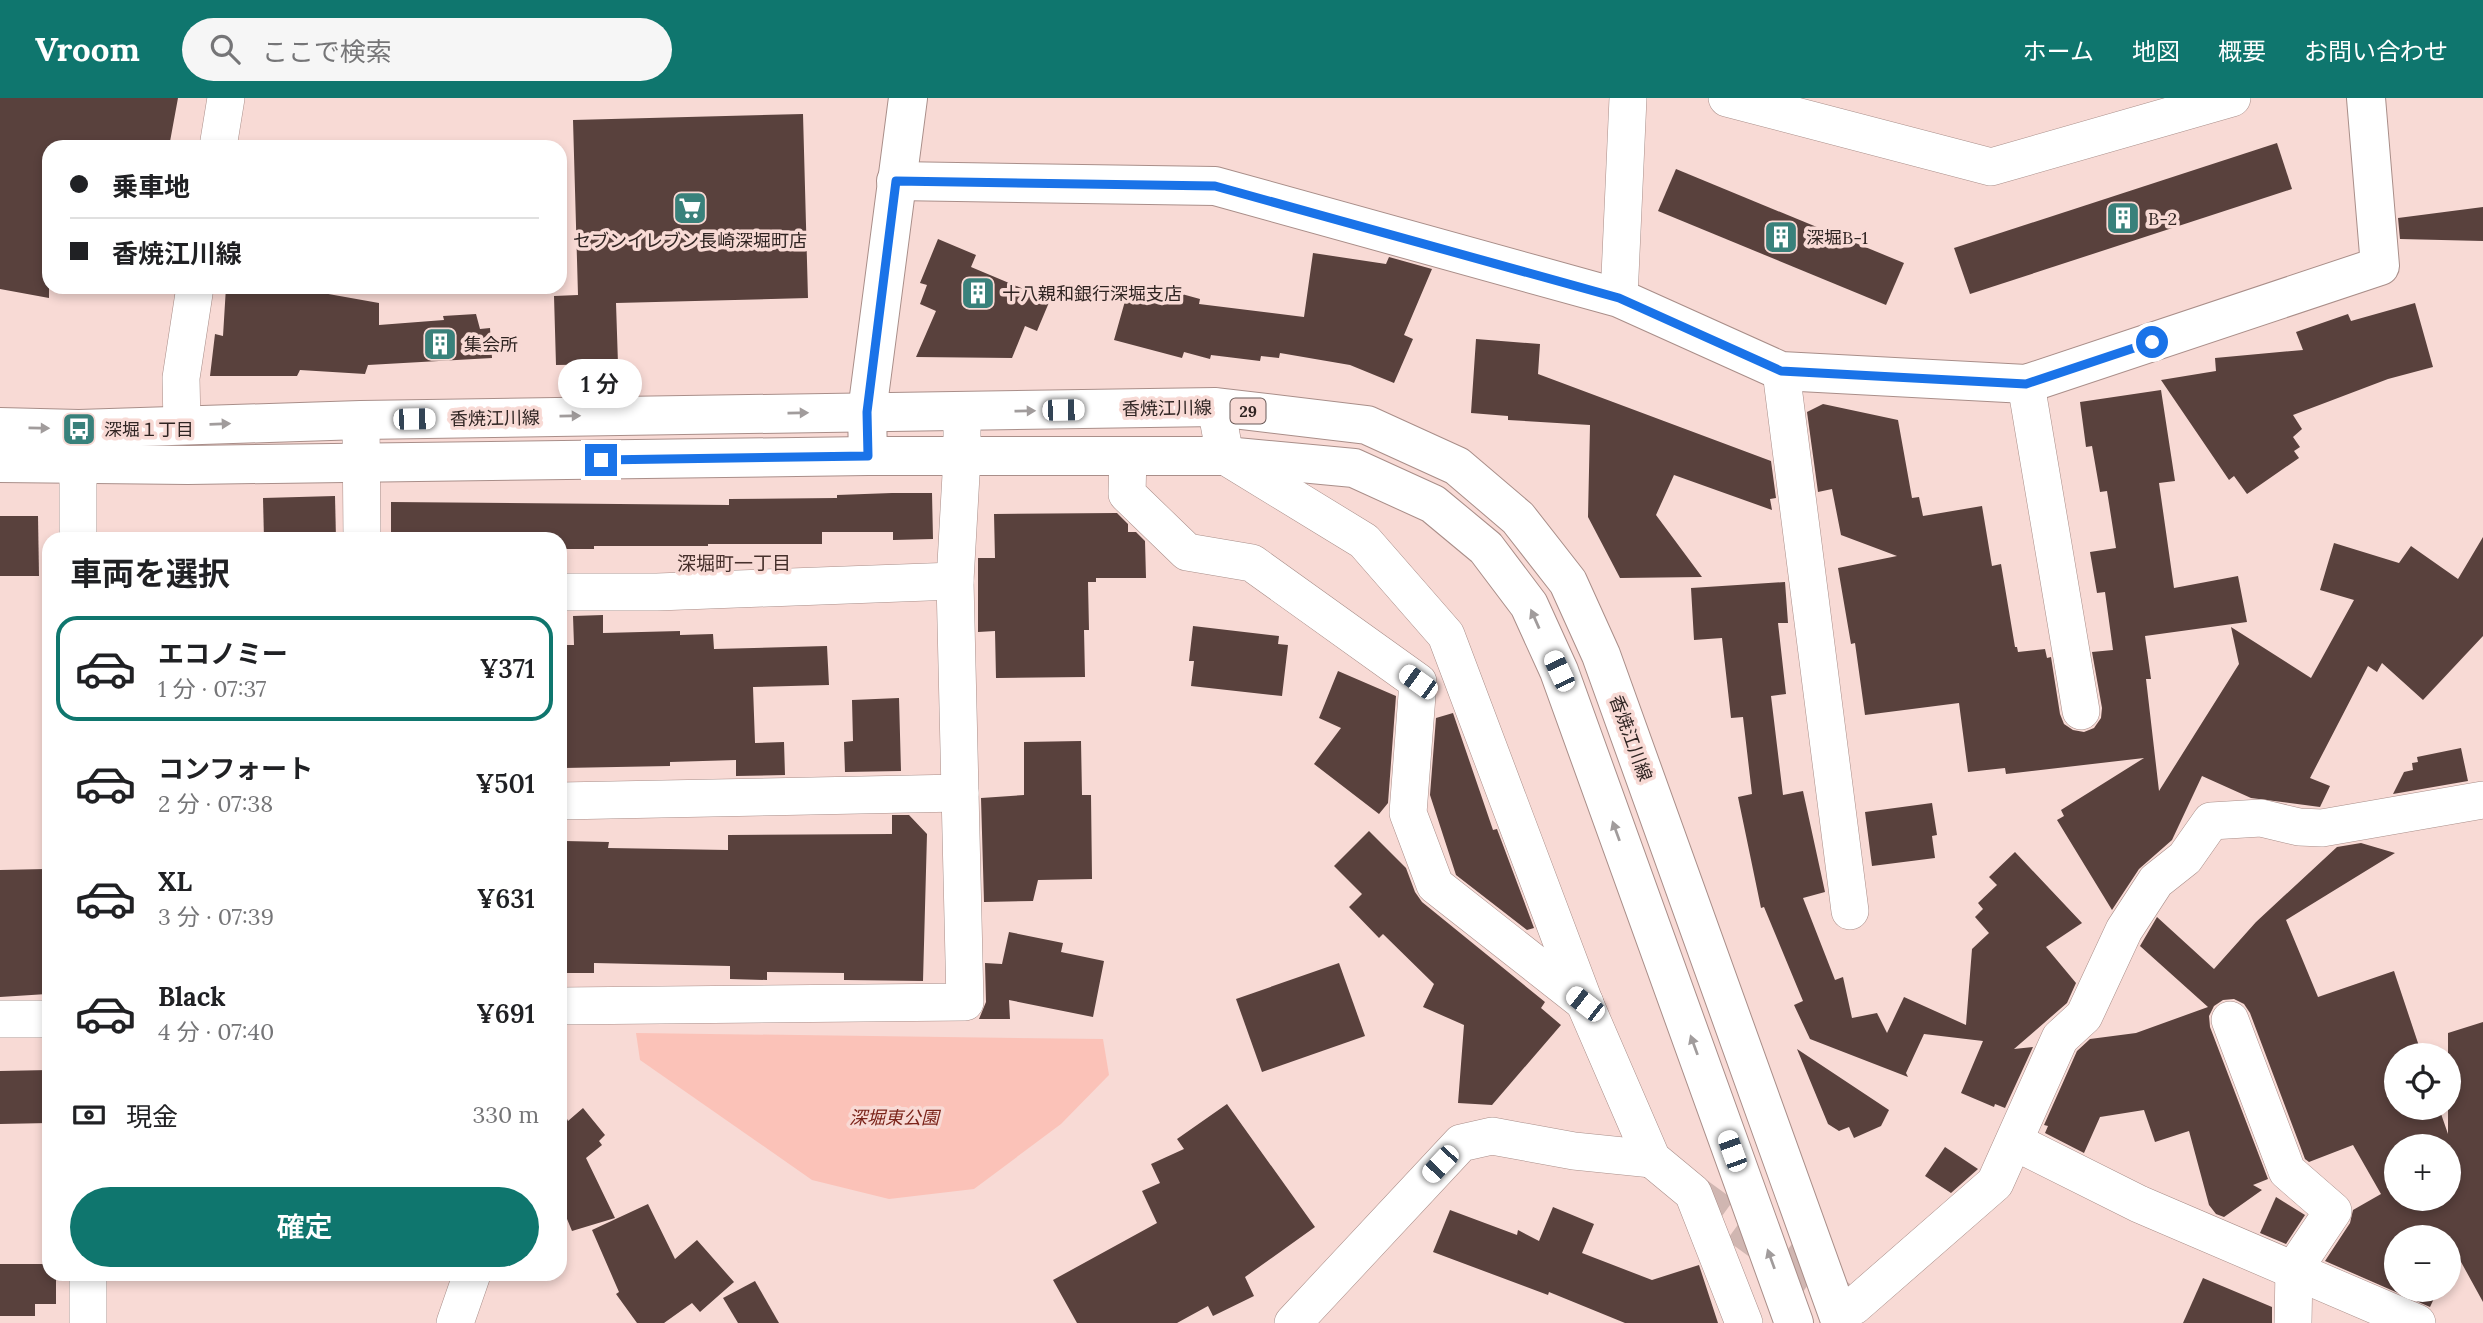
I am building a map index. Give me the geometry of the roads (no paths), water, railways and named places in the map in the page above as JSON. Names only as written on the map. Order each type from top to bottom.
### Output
[{"type":"main road","points":[[868,456],[867,412],[908,98]]},
{"type":"main road","points":[[896,181],[1215,186],[1619,298],[1781,371],[2026,384],[2380,266],[2366,98]]},
{"type":"main road","name":"香焼江川線","points":[[0,463],[181,425],[1216,407],[1367,425],[1457,466],[1518,518],[1567,582],[1601,655],[1854,1314]]},
{"type":"main road","name":"香焼江川線","points":[[0,427],[78,446],[188,465],[868,456],[1225,456],[1354,468],[1433,504],[1486,548],[1529,605],[1559,671],[1794,1323]]},
{"type":"street","points":[[219,140],[226,98]]},
{"type":"street","points":[[1619,298],[1628,98]]},
{"type":"street","points":[[1727,98],[1992,167],[2232,98]]},
{"type":"street","points":[[181,425],[181,378],[194,294]]},
{"type":"street","points":[[1781,371],[1850,911]]},
{"type":"street","points":[[2026,384],[2081,711]]},
{"type":"street","points":[[1216,407],[1225,456],[1364,541],[1446,635],[1585,1004],[1652,1159],[1693,1193],[1744,1323]]},
{"type":"street","points":[[567,1006],[965,1002],[955,582],[962,412]]},
{"type":"street","points":[[361,420],[362,532]]},
{"type":"street","points":[[78,446],[78,532]]},
{"type":"street","points":[[1128,456],[1127,494],[1187,552],[1252,563],[1418,682],[1408,813],[1435,886],[1585,1004]]},
{"type":"street","points":[[567,592],[657,592],[955,582]]},
{"type":"street","points":[[567,801],[960,793]]},
{"type":"street","points":[[1854,1314],[1995,1183],[2060,1038],[2084,1016],[2124,930],[2156,881],[2185,858],[2211,821],[2261,818],[2300,827],[2322,828],[2483,800]]},
{"type":"street","points":[[0,1019],[42,1019]]},
{"type":"street","points":[[2230,1020],[2287,1171],[2333,1211],[2294,1269],[2293,1323]]},
{"type":"street","points":[[1293,1323],[1461,1143],[1492,1136],[1574,1151],[1652,1159]]},
{"type":"street","points":[[2015,1142],[2139,1204],[2417,1323]]},
{"type":"street","points":[[88,1281],[88,1323]]},
{"type":"street","points":[[455,1323],[470,1281]]},
{"type":"tunnel","points":[[1693,1193],[1842,1301]]},
{"type":"place","name":"セブンイレブン長崎深堀町店","points":[[690,208]]},
{"type":"place","name":"B-2","points":[[2123,218]]},
{"type":"place","name":"深堀B-1","points":[[1781,237]]},
{"type":"place","name":"十八親和銀行深堀支店","points":[[978,293]]},
{"type":"place","name":"集会所","points":[[440,344]]},
{"type":"place","name":"深堀１丁目","points":[[79,429]]},
{"type":"district","name":"深堀町一丁目","points":[[734,563]]},
{"type":"park label","name":"深堀東公園","points":[[894,1117]]}]
